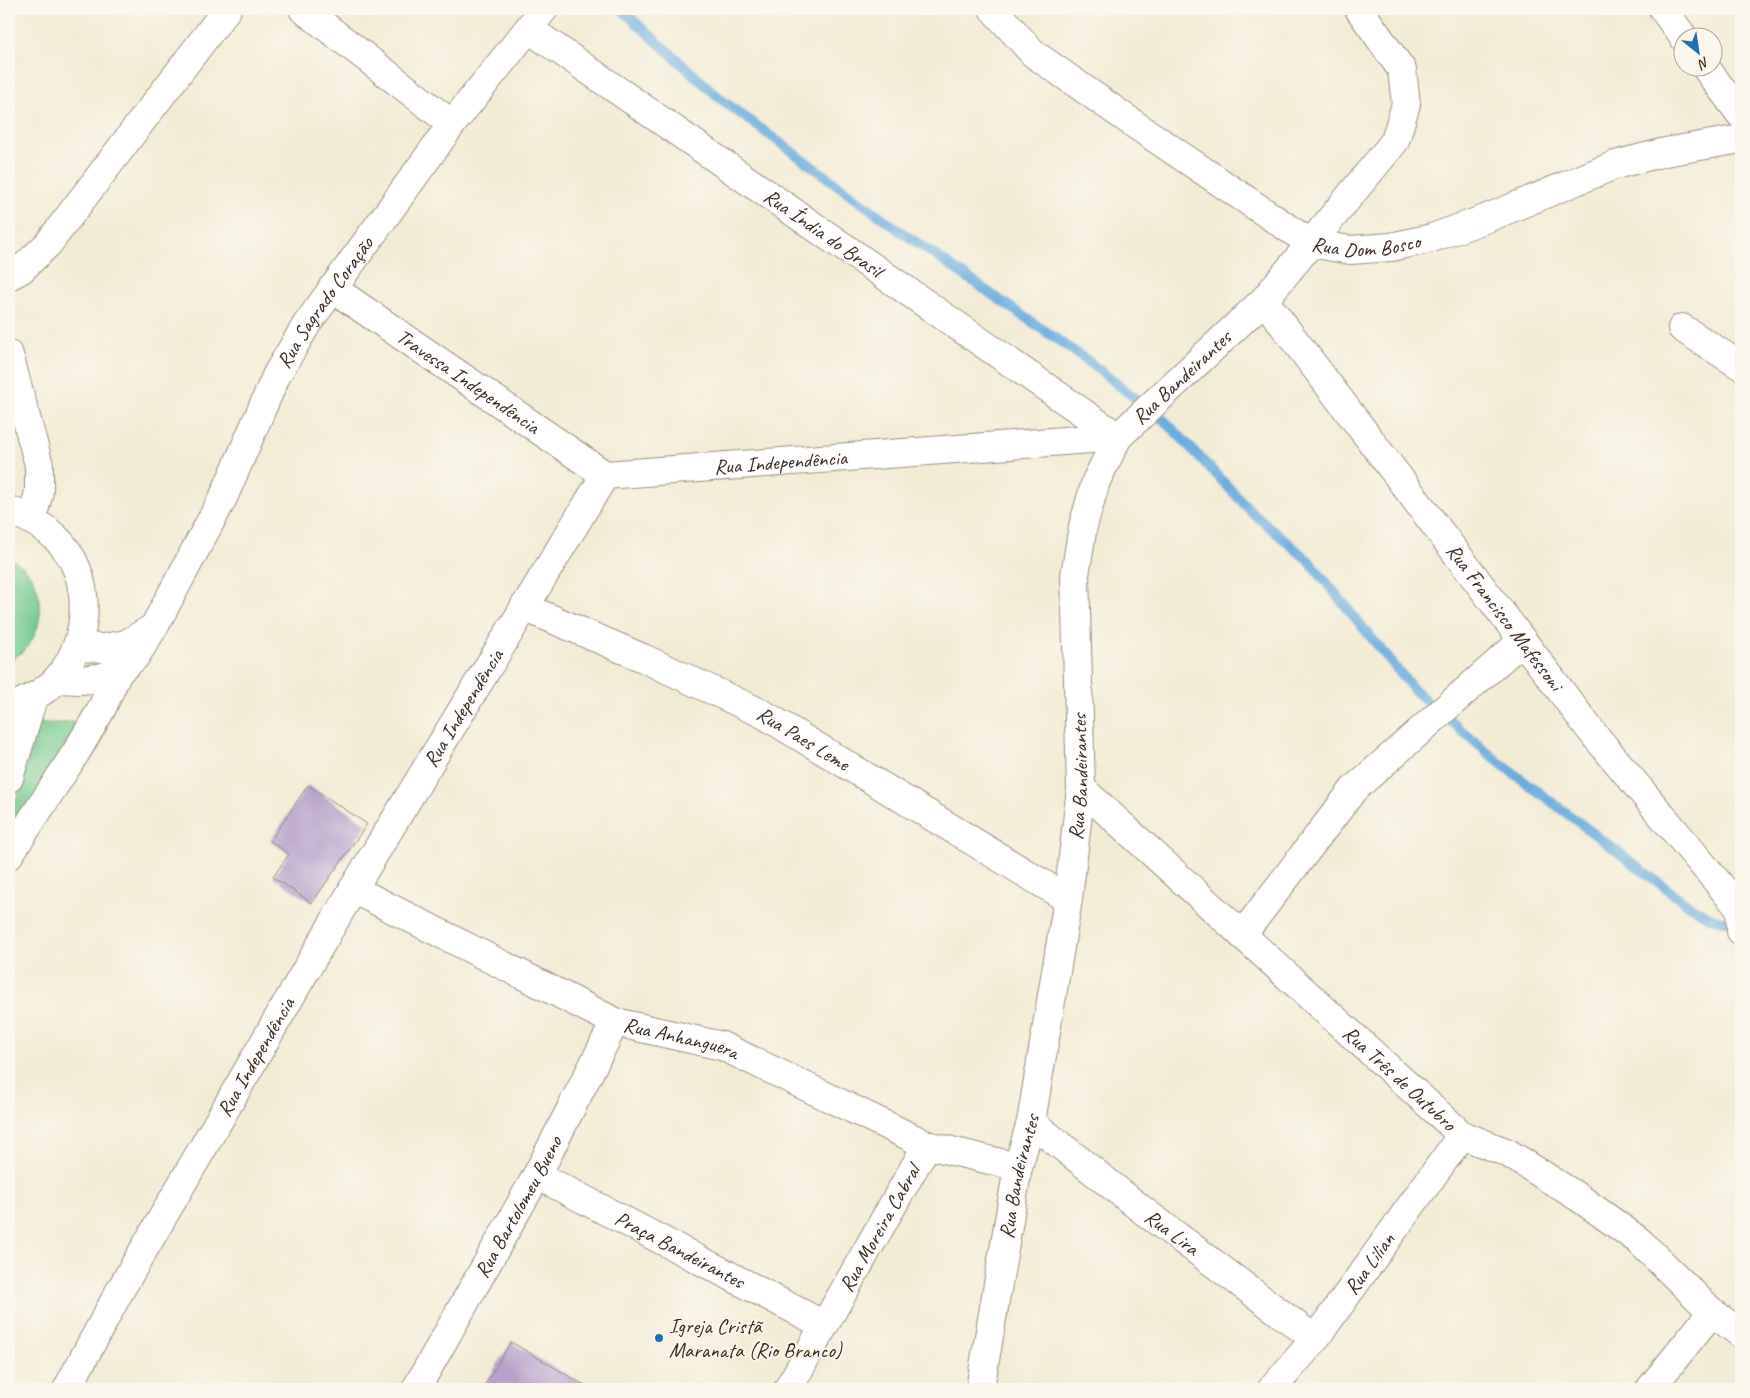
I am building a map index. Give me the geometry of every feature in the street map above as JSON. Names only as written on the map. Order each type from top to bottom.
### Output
[{"type":"street","points":[[9,276],[22,269],[48,244],[227,9]]},
{"type":"street","points":[[303,9],[452,124]]},
{"type":"street","name":"Rua Dom Bosco","points":[[993,9],[1034,54],[1310,243],[1350,250],[1391,248],[1432,238],[1485,219],[1615,165],[1665,152],[1741,139]]},
{"type":"street","name":"Rua Bandeirantes","points":[[980,1389],[1018,1167],[1031,1122],[1068,899],[1081,788],[1075,575],[1083,526],[1096,481],[1118,437],[1264,300],[1395,141],[1406,104],[1402,70],[1359,9]]},
{"type":"street","points":[[1662,9],[1676,28]]},
{"type":"street","name":"Rua Sagrado Coração","points":[[57,679],[80,680],[99,678],[118,672],[135,657],[154,626],[223,498],[277,374],[307,324],[452,124],[536,19]]},
{"type":"street","name":"Rua Índia do Brasil","points":[[536,19],[1118,437]]},
{"type":"street","points":[[1714,78],[1741,114]]},
{"type":"street","name":"Travessa Independência","points":[[332,288],[605,475]]},
{"type":"street","name":"Rua Francisco Mafessoni","points":[[1264,300],[1592,732],[1741,914]]},
{"type":"street","points":[[1682,328],[1741,366]]},
{"type":"street","points":[[9,355],[39,465],[39,492],[20,515],[56,537],[73,561],[83,589],[84,618],[77,647],[57,679],[21,703],[9,778]]},
{"type":"street","name":"Rua Independência","points":[[67,1389],[118,1294],[354,889],[605,475],[1118,437]]},
{"type":"street","name":"Rua Paes Leme","points":[[524,607],[643,658],[762,714],[1068,899]]},
{"type":"street","name":"Rua Sagrado Coração","points":[[77,647],[104,648],[126,644],[154,626]]},
{"type":"street","points":[[1242,935],[1354,789],[1522,641]]},
{"type":"street","points":[[9,855],[76,754],[101,710],[118,672]]},
{"type":"street","name":"Rua Três de Outubro","points":[[1081,788],[1462,1135],[1508,1153],[1581,1199],[1638,1240],[1712,1312],[1741,1334]]},
{"type":"street","name":"Rua Anhanguera","points":[[354,889],[615,1022],[722,1046],[927,1145],[1018,1167]]},
{"type":"street","name":"Rua Bartolomeu Bueno","points":[[416,1389],[536,1175],[615,1022]]},
{"type":"street","name":"Rua Lira","points":[[1031,1122],[1145,1212],[1315,1339]]},
{"type":"street","name":"Rua Lilian","points":[[1272,1389],[1315,1339],[1462,1135]]},
{"type":"street","name":"Rua Moreira Cabral","points":[[788,1389],[927,1145]]},
{"type":"street","name":"Praça Bandeirantes","points":[[536,1175],[824,1325]]},
{"type":"street","points":[[1650,1389],[1712,1312]]},
{"type":"green space","points":[[9,558],[22,566],[30,575],[36,585],[40,608],[36,631],[31,641],[24,650],[9,662]]},
{"type":"green space","points":[[83,721],[18,827],[9,825],[39,723]]},
{"type":"building","points":[[308,785],[367,824],[312,903],[273,877],[289,854],[270,841]]},
{"type":"building","points":[[511,1342],[591,1389],[482,1389]]},
{"type":"waterway","points":[[621,9],[723,101],[903,233],[1084,358],[1166,422],[1253,513],[1308,560],[1414,690],[1500,763],[1687,904],[1717,920],[1739,922]]},
{"type":"place","name":"Igreja Cristã Maranata (Rio Branco)","points":[[659,1338]]}]
